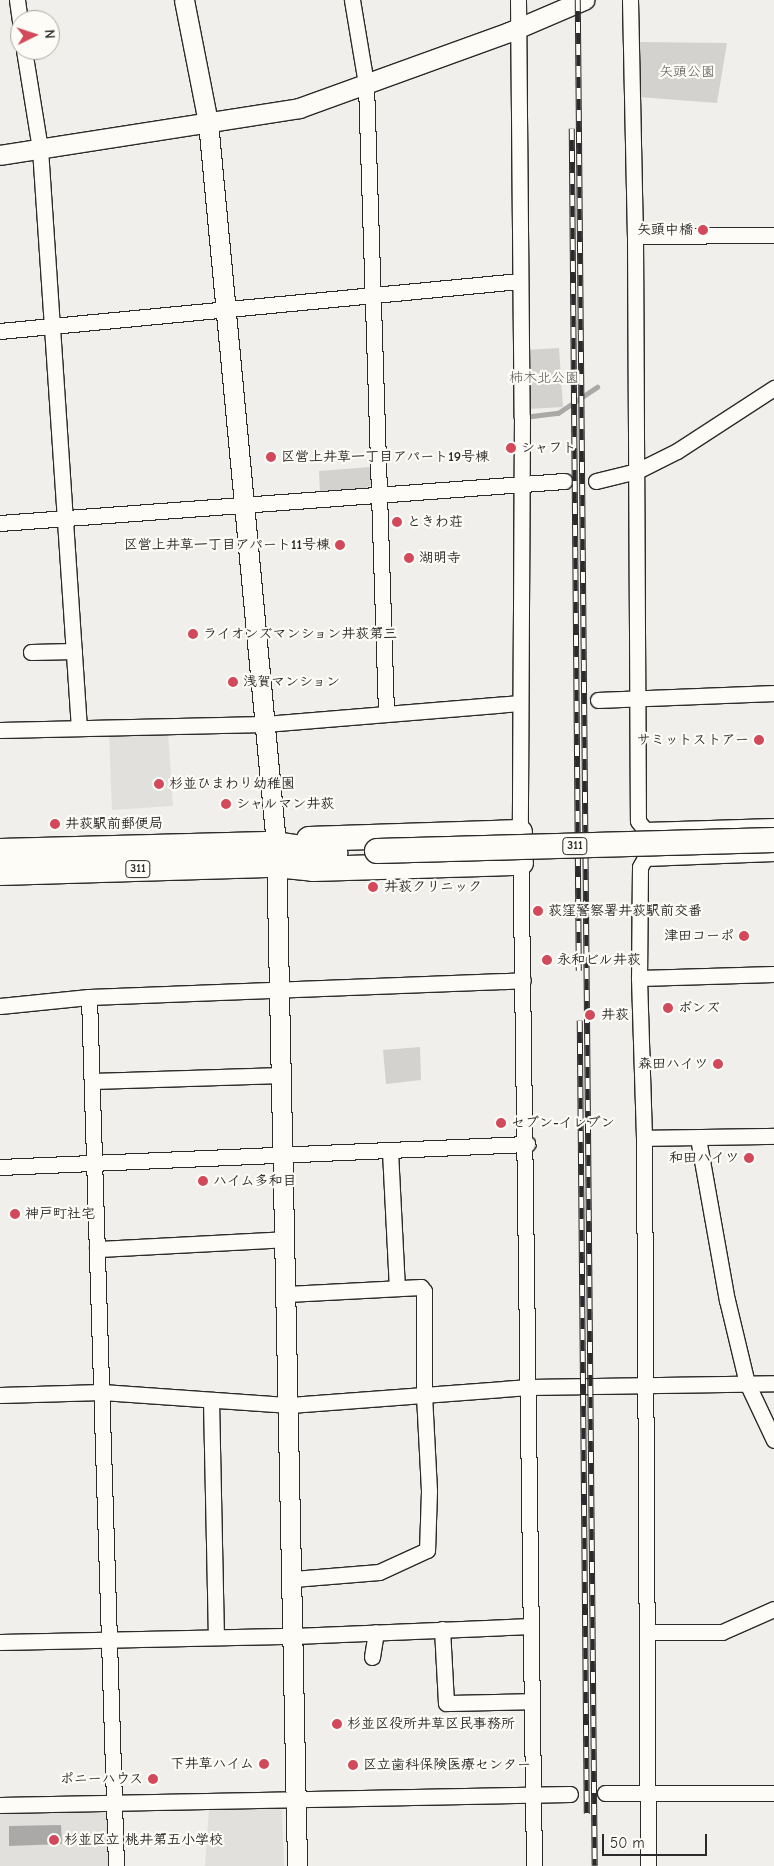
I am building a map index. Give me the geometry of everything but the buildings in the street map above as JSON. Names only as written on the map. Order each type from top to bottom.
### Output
[{"type":"main road","points":[[276,854],[303,839],[520,832]]},
{"type":"main road","name":"311","points":[[0,851],[276,854],[774,840]]},
{"type":"main road","points":[[276,854],[313,869],[521,863]]},
{"type":"main road","name":"311","points":[[0,873],[276,854]]},
{"type":"street","points":[[184,0],[208,122],[266,724],[276,854],[281,991],[290,1405],[297,1866]]},
{"type":"street","points":[[352,0],[366,84],[386,713]]},
{"type":"street","points":[[518,0],[520,832],[527,1144],[534,1866]]},
{"type":"street","points":[[0,155],[299,108],[519,27],[584,0]]},
{"type":"street","points":[[630,0],[635,236],[638,821],[645,830],[646,858],[640,867],[639,978],[644,1138],[643,1384],[648,1632],[646,1794],[648,1866]]},
{"type":"street","points":[[26,60],[40,149],[79,728]]},
{"type":"street","points":[[635,236],[774,235]]},
{"type":"street","points":[[0,331],[519,281]]},
{"type":"street","points":[[596,481],[637,471],[677,451],[774,388]]},
{"type":"street","points":[[0,523],[520,486],[564,481]]},
{"type":"street","points":[[31,652],[74,651]]},
{"type":"street","points":[[598,700],[774,693]]},
{"type":"street","points":[[0,730],[266,724],[520,703]]},
{"type":"street","points":[[645,830],[774,826]]},
{"type":"street","points":[[646,858],[774,852]]},
{"type":"street","points":[[639,978],[774,974]]},
{"type":"street","points":[[0,1006],[89,997],[281,991],[523,980]]},
{"type":"street","points":[[89,997],[116,1866]]},
{"type":"street","points":[[92,1081],[283,1075]]},
{"type":"street","points":[[644,1138],[774,1136]]},
{"type":"street","points":[[698,1138],[727,1300],[747,1383],[774,1440]]},
{"type":"street","points":[[0,1167],[94,1165],[527,1144]]},
{"type":"street","points":[[390,1151],[397,1288]]},
{"type":"street","points":[[98,1249],[286,1239]]},
{"type":"street","points":[[287,1294],[421,1287],[424,1291],[424,1395],[429,1490],[427,1550],[378,1572],[293,1579]]},
{"type":"street","points":[[0,1395],[102,1392],[290,1405],[529,1387],[774,1383]]},
{"type":"street","points":[[211,1400],[216,1638]]},
{"type":"street","points":[[648,1632],[722,1632],[774,1609]]},
{"type":"street","points":[[0,1642],[294,1636],[531,1626]]},
{"type":"street","points":[[442,1629],[446,1703],[532,1701]]},
{"type":"street","points":[[372,1657],[376,1632]]},
{"type":"street","points":[[605,1793],[774,1793]]},
{"type":"street","points":[[0,1805],[570,1794]]},
{"type":"shaded area","points":[[168,732],[173,806],[112,810],[109,733]]},
{"type":"shaded area","points":[[279,1807],[282,1811],[284,1866],[205,1866],[209,1810]]},
{"type":"shaded area","name":"杉並区立 桃井第五小学校","points":[[104,1812],[107,1814],[108,1866],[0,1866],[0,1814]]},
{"type":"shaded area","points":[[61,1825],[62,1844],[9,1846],[9,1826]]},
{"type":"green space","name":"矢頭公園","points":[[638,42],[727,43],[717,103],[639,97]]},
{"type":"green space","name":"柿木北公園","points":[[559,348],[563,407],[528,409],[525,350]]},
{"type":"green space","points":[[371,467],[373,483],[364,490],[320,493],[319,471]]},
{"type":"green space","points":[[420,1047],[421,1080],[386,1084],[383,1050]]},
{"type":"waterway","points":[[524,417],[558,413],[597,387]]},
{"type":"railway","points":[[578,0],[595,1866]]},
{"type":"railway","points":[[572,129],[579,971]]},
{"type":"railway","points":[[580,1021],[587,1814]]},
{"type":"place","name":"矢頭中橋","points":[[703,230]]},
{"type":"place","name":"シャフト","points":[[511,448]]},
{"type":"place","name":"区営上井草一丁目アパート19号棟","points":[[271,457]]},
{"type":"place","name":"ときわ荘","points":[[397,522]]},
{"type":"place","name":"区営上井草一丁目アパート11号棟","points":[[340,545]]},
{"type":"place","name":"湖明寺","points":[[409,558]]},
{"type":"place","name":"ライオンズマンション井荻第三","points":[[193,634]]},
{"type":"place","name":"浅賀マンション","points":[[233,682]]},
{"type":"place","name":"サミットストアー","points":[[759,740]]},
{"type":"place","name":"杉並ひまわり幼稚園","points":[[159,784]]},
{"type":"place","name":"シャルマン井荻","points":[[226,804]]},
{"type":"place","name":"井荻駅前郵便局","points":[[55,824]]},
{"type":"place","name":"井荻クリニック","points":[[373,887]]},
{"type":"place","name":"荻窪警察署井荻駅前交番","points":[[538,911]]},
{"type":"place","name":"津田コーポ","points":[[744,936]]},
{"type":"place","name":"永和ビル井荻","points":[[547,960]]},
{"type":"place","name":"ボンズ","points":[[668,1008]]},
{"type":"place","name":"井荻","points":[[590,1015]]},
{"type":"place","name":"森田ハイツ","points":[[718,1064]]},
{"type":"place","name":"セブン-イレブン","points":[[501,1123]]},
{"type":"place","name":"和田ハイツ","points":[[749,1158]]},
{"type":"place","name":"ハイム多和目","points":[[203,1181]]},
{"type":"place","name":"神戸町社宅","points":[[15,1214]]},
{"type":"place","name":"杉並区役所井草区民事務所","points":[[337,1724]]},
{"type":"place","name":"下井草ハイム","points":[[264,1764]]},
{"type":"place","name":"区立歯科保険医療センター","points":[[353,1765]]},
{"type":"place","name":"ポニーハウス","points":[[153,1779]]},
{"type":"place","name":"杉並区立 桃井第五小学校","points":[[54,1840]]}]
